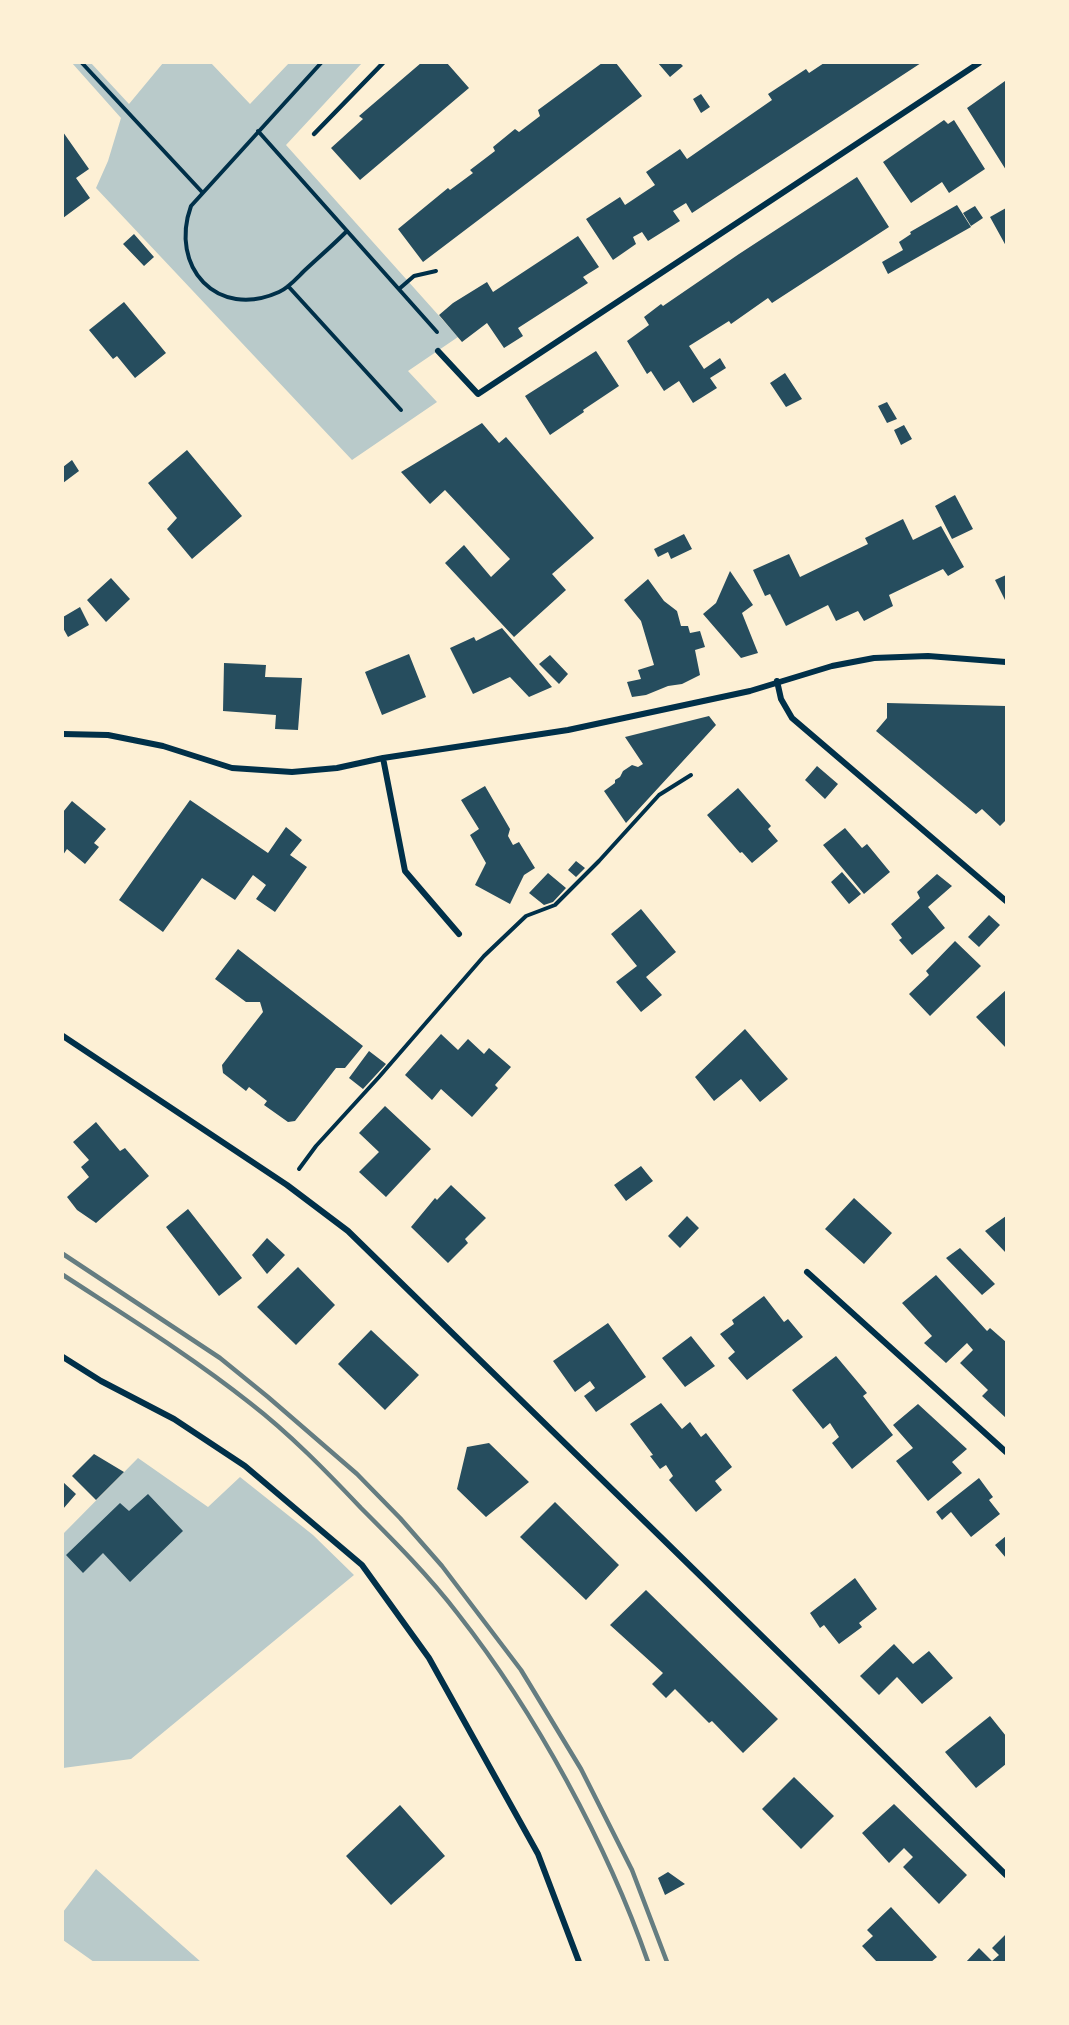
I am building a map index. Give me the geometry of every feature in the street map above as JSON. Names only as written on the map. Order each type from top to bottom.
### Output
[{"type":"street","points":[[438,351],[478,394],[979,63]]},
{"type":"street","points":[[63,734],[108,735],[163,746],[232,768],[292,772],[337,768],[383,758],[568,730],[750,692],[777,681],[832,666],[874,658],[928,656],[1006,662]]},
{"type":"street","points":[[777,681],[781,699],[792,718],[1006,902]]},
{"type":"street","points":[[383,758],[405,871],[459,934]]},
{"type":"street","points":[[63,1036],[287,1185],[348,1231],[1006,1875]]},
{"type":"street","points":[[807,1272],[1006,1452]]},
{"type":"street","points":[[63,1357],[101,1381],[174,1419],[245,1466],[362,1565],[429,1658],[538,1854],[579,1962]]},
{"type":"lane","points":[[314,134],[383,63]]},
{"type":"path","points":[[82,63],[202,192]]},
{"type":"path","points":[[321,63],[191,206],[186,220],[184,240],[189,261],[203,285],[236,300],[260,300],[282,291],[347,231]]},
{"type":"path","points":[[258,131],[438,333]]},
{"type":"path","points":[[399,289],[414,276],[436,271]]},
{"type":"path","points":[[288,286],[401,410]]},
{"type":"path","points":[[287,1185],[316,1146],[380,1077],[484,956],[526,916],[555,905],[659,795],[690,775]]},
{"type":"shaded area","points":[[72,63],[91,63],[129,104],[163,63],[211,63],[250,104],[289,63],[362,63],[286,145],[458,337],[408,371],[437,402],[352,460],[96,188],[108,161],[121,118]]},
{"type":"shaded area","points":[[138,1458],[208,1507],[240,1477],[313,1535],[354,1575],[131,1759],[63,1768],[63,1534]]},
{"type":"shaded area","points":[[96,1869],[201,1962],[94,1962],[63,1940],[63,1912]]},
{"type":"building","points":[[421,63],[447,63],[469,88],[360,180],[331,148],[363,119],[359,116]]},
{"type":"building","points":[[602,63],[616,63],[642,96],[423,262],[398,229],[448,188],[450,190],[473,173],[470,170],[495,151],[493,147],[515,129],[519,132],[540,116],[538,110]]},
{"type":"building","points":[[658,63],[680,63],[683,66],[670,77]]},
{"type":"building","points":[[824,63],[921,63],[692,213],[686,203],[673,211],[680,221],[648,241],[642,232],[633,237],[636,244],[613,260],[586,219],[620,197],[625,205],[655,185],[646,172],[680,149],[687,159],[772,100],[768,94],[806,69],[809,73]]},
{"type":"building","points":[[1006,82],[1006,170],[967,108]]},
{"type":"building","points":[[701,94],[710,107],[701,113],[693,99]]},
{"type":"building","points":[[944,120],[948,124],[954,120],[985,169],[949,193],[942,182],[911,203],[883,162]]},
{"type":"building","points":[[63,132],[89,169],[76,178],[90,198],[63,218]]},
{"type":"building","points":[[857,177],[889,227],[772,303],[768,298],[731,324],[729,321],[689,346],[704,369],[720,358],[726,368],[710,378],[717,388],[693,403],[679,381],[664,391],[651,371],[647,374],[627,341],[649,325],[644,317]]},
{"type":"building","points":[[957,205],[971,227],[888,274],[882,262],[903,250],[899,242],[911,234],[910,232]]},
{"type":"building","points":[[975,206],[983,218],[971,226],[963,213]]},
{"type":"building","points":[[1006,208],[1006,246],[990,217]]},
{"type":"building","points":[[134,234],[154,257],[144,266],[123,244]]},
{"type":"building","points":[[578,236],[599,267],[583,277],[588,283],[518,328],[523,336],[504,348],[487,323],[462,342],[439,315],[453,303],[487,282],[493,292]]},
{"type":"building","points":[[124,302],[166,353],[135,378],[117,356],[113,359],[89,330]]},
{"type":"building","points":[[596,351],[619,386],[550,435],[525,396]]},
{"type":"building","points":[[785,373],[802,399],[786,407],[770,383]]},
{"type":"building","points":[[887,402],[897,419],[887,423],[878,406]]},
{"type":"building","points":[[482,423],[499,443],[506,437],[594,538],[552,574],[566,590],[514,637],[445,563],[464,545],[491,577],[510,559],[445,490],[430,504],[401,472]]},
{"type":"building","points":[[904,425],[912,439],[901,445],[894,430]]},
{"type":"building","points":[[187,450],[242,516],[192,559],[167,529],[177,518],[148,483]]},
{"type":"building","points":[[72,460],[79,471],[63,483],[63,467]]},
{"type":"building","points":[[955,495],[973,529],[952,539],[935,506]]},
{"type":"building","points":[[903,519],[913,540],[941,526],[964,567],[948,576],[943,569],[889,595],[893,606],[864,621],[858,611],[836,621],[828,605],[786,626],[770,594],[765,596],[753,570],[789,554],[800,577],[868,544],[865,538]]},
{"type":"building","points":[[684,534],[692,549],[671,559],[668,552],[658,557],[654,549]]},
{"type":"building","points":[[730,571],[753,605],[742,613],[758,653],[741,658],[703,614],[716,603]]},
{"type":"building","points":[[1006,575],[1006,602],[995,580]]},
{"type":"building","points":[[111,578],[130,599],[106,622],[87,600]]},
{"type":"building","points":[[648,579],[664,601],[677,611],[681,626],[688,626],[690,633],[700,631],[705,647],[695,650],[700,675],[682,684],[632,697],[627,682],[641,679],[638,670],[654,665],[641,621],[624,600]]},
{"type":"building","points":[[80,607],[89,625],[68,637],[63,628],[63,617]]},
{"type":"building","points":[[502,628],[552,687],[529,697],[510,677],[473,694],[450,648],[474,637],[476,641]]},
{"type":"building","points":[[409,654],[426,697],[382,715],[365,672]]},
{"type":"building","points":[[550,655],[568,674],[559,684],[539,664]]},
{"type":"building","points":[[224,663],[266,665],[265,677],[302,678],[298,730],[275,729],[276,715],[223,711]]},
{"type":"building","points":[[887,703],[1006,706],[1006,820],[1000,826],[982,809],[976,814],[876,731],[887,718]]},
{"type":"building","points":[[709,716],[716,725],[626,823],[604,791],[615,783],[623,771],[632,765],[638,767],[643,764],[625,737]]},
{"type":"building","points":[[817,766],[838,784],[825,799],[805,780]]},
{"type":"building","points":[[485,786],[510,829],[508,836],[513,845],[519,842],[535,868],[524,875],[510,904],[475,885],[486,863],[470,835],[479,829],[461,800]]},
{"type":"building","points":[[738,788],[771,826],[768,829],[778,841],[752,863],[742,852],[740,853],[707,815]]},
{"type":"building","points":[[190,800],[268,853],[286,827],[302,840],[290,855],[307,867],[275,912],[256,899],[266,885],[253,875],[235,900],[202,878],[163,932],[119,900]]},
{"type":"building","points":[[72,801],[106,829],[94,843],[99,847],[85,864],[67,849],[63,855],[63,812]]},
{"type":"building","points":[[845,828],[862,848],[867,844],[890,872],[864,894],[823,845]]},
{"type":"building","points":[[576,861],[585,868],[576,877],[568,870]]},
{"type":"building","points":[[842,872],[861,894],[849,904],[831,882]]},
{"type":"building","points":[[548,873],[566,888],[553,902],[544,905],[529,893]]},
{"type":"building","points":[[937,874],[952,886],[928,907],[945,928],[912,955],[899,940],[902,938],[891,924],[920,898],[917,892]]},
{"type":"building","points":[[641,909],[676,952],[646,977],[662,995],[641,1012],[616,982],[637,966],[611,934]]},
{"type":"building","points":[[989,915],[1000,925],[979,947],[968,937]]},
{"type":"building","points":[[955,941],[981,966],[930,1016],[909,994],[929,975],[926,971]]},
{"type":"building","points":[[238,949],[363,1046],[345,1068],[336,1068],[295,1121],[288,1122],[264,1105],[267,1101],[249,1087],[246,1091],[223,1073],[222,1065],[263,1012],[260,1002],[246,1002],[215,979]]},
{"type":"building","points":[[1006,990],[1006,1048],[976,1017]]},
{"type":"building","points":[[745,1029],[788,1079],[760,1102],[741,1079],[714,1101],[695,1077]]},
{"type":"building","points":[[441,1034],[458,1050],[468,1039],[484,1054],[489,1048],[511,1067],[495,1085],[498,1088],[472,1117],[441,1089],[432,1100],[405,1075]]},
{"type":"building","points":[[369,1051],[386,1064],[363,1089],[349,1078]]},
{"type":"building","points":[[385,1106],[431,1149],[386,1197],[359,1172],[379,1152],[359,1133]]},
{"type":"building","points":[[96,1122],[120,1151],[125,1148],[149,1176],[96,1223],[77,1210],[67,1197],[89,1177],[81,1167],[89,1160],[73,1142]]},
{"type":"building","points":[[641,1166],[653,1181],[626,1201],[614,1185]]},
{"type":"building","points":[[451,1185],[486,1218],[465,1239],[468,1243],[448,1263],[411,1227],[435,1198],[437,1200]]},
{"type":"building","points":[[854,1198],[892,1233],[864,1264],[825,1229]]},
{"type":"building","points":[[188,1209],[242,1278],[219,1296],[166,1227]]},
{"type":"building","points":[[687,1216],[699,1228],[680,1248],[668,1236]]},
{"type":"building","points":[[1006,1216],[1006,1253],[985,1231]]},
{"type":"building","points":[[267,1238],[285,1255],[267,1274],[252,1255]]},
{"type":"building","points":[[960,1248],[995,1284],[982,1295],[946,1258]]},
{"type":"building","points":[[298,1267],[335,1305],[296,1345],[257,1307]]},
{"type":"building","points":[[936,1275],[987,1331],[990,1328],[1006,1342],[1006,1418],[982,1396],[988,1390],[960,1363],[973,1350],[967,1343],[946,1363],[924,1343],[932,1336],[902,1303]]},
{"type":"building","points":[[764,1296],[784,1322],[788,1319],[803,1337],[747,1380],[728,1358],[735,1352],[720,1334],[734,1324],[732,1320]]},
{"type":"building","points":[[608,1323],[646,1377],[596,1412],[584,1396],[595,1388],[590,1381],[575,1392],[553,1361]]},
{"type":"building","points":[[371,1330],[419,1375],[385,1410],[338,1364]]},
{"type":"building","points":[[691,1336],[715,1366],[685,1387],[662,1358]]},
{"type":"building","points":[[836,1356],[867,1393],[863,1396],[893,1435],[852,1469],[832,1443],[839,1437],[830,1423],[823,1429],[792,1390]]},
{"type":"building","points":[[661,1403],[682,1429],[690,1422],[701,1437],[706,1433],[732,1467],[715,1481],[722,1490],[696,1512],[669,1480],[673,1476],[666,1465],[660,1469],[650,1456],[653,1455],[630,1424]]},
{"type":"building","points":[[918,1404],[967,1449],[952,1462],[962,1473],[928,1501],[896,1461],[913,1448],[893,1425]]},
{"type":"building","points":[[489,1443],[529,1482],[486,1517],[457,1489],[467,1447]]},
{"type":"building","points":[[94,1454],[124,1472],[96,1500],[72,1476]]},
{"type":"building","points":[[979,1478],[993,1497],[989,1500],[1000,1514],[971,1537],[951,1512],[942,1520],[936,1512]]},
{"type":"building","points":[[63,1482],[76,1494],[63,1509]]},
{"type":"building","points":[[148,1494],[183,1531],[130,1582],[103,1553],[83,1573],[66,1555],[120,1503],[129,1511]]},
{"type":"building","points":[[555,1502],[619,1565],[586,1600],[520,1537]]},
{"type":"building","points":[[1006,1536],[1006,1558],[995,1545]]},
{"type":"building","points":[[855,1578],[877,1609],[859,1623],[862,1627],[839,1644],[824,1625],[820,1628],[810,1613]]},
{"type":"building","points":[[646,1590],[778,1719],[743,1753],[712,1721],[709,1723],[675,1689],[666,1698],[652,1684],[663,1673],[610,1625]]},
{"type":"building","points":[[894,1644],[913,1664],[929,1651],[953,1678],[922,1704],[897,1677],[879,1695],[860,1676]]},
{"type":"building","points":[[990,1716],[1006,1736],[1006,1764],[976,1788],[945,1752]]},
{"type":"building","points":[[794,1777],[834,1816],[801,1849],[762,1809]]},
{"type":"building","points":[[894,1804],[967,1875],[939,1904],[903,1867],[913,1857],[904,1848],[889,1863],[862,1833]]},
{"type":"building","points":[[400,1805],[445,1856],[391,1905],[346,1856]]},
{"type":"building","points":[[668,1872],[685,1884],[665,1895],[658,1878]]},
{"type":"building","points":[[891,1907],[937,1957],[931,1962],[877,1962],[862,1946],[873,1936],[867,1930]]},
{"type":"building","points":[[1006,1934],[1006,1962],[966,1962],[979,1948],[992,1961],[999,1955],[992,1948]]},
{"type":"railway","points":[[63,1254],[220,1358],[268,1397],[357,1474],[442,1566],[521,1670],[581,1769],[632,1870],[667,1962]]},
{"type":"railway","points":[[63,1275],[182,1353],[265,1415],[321,1467],[435,1586],[487,1652],[541,1736],[566,1780],[612,1872],[648,1962]]}]
